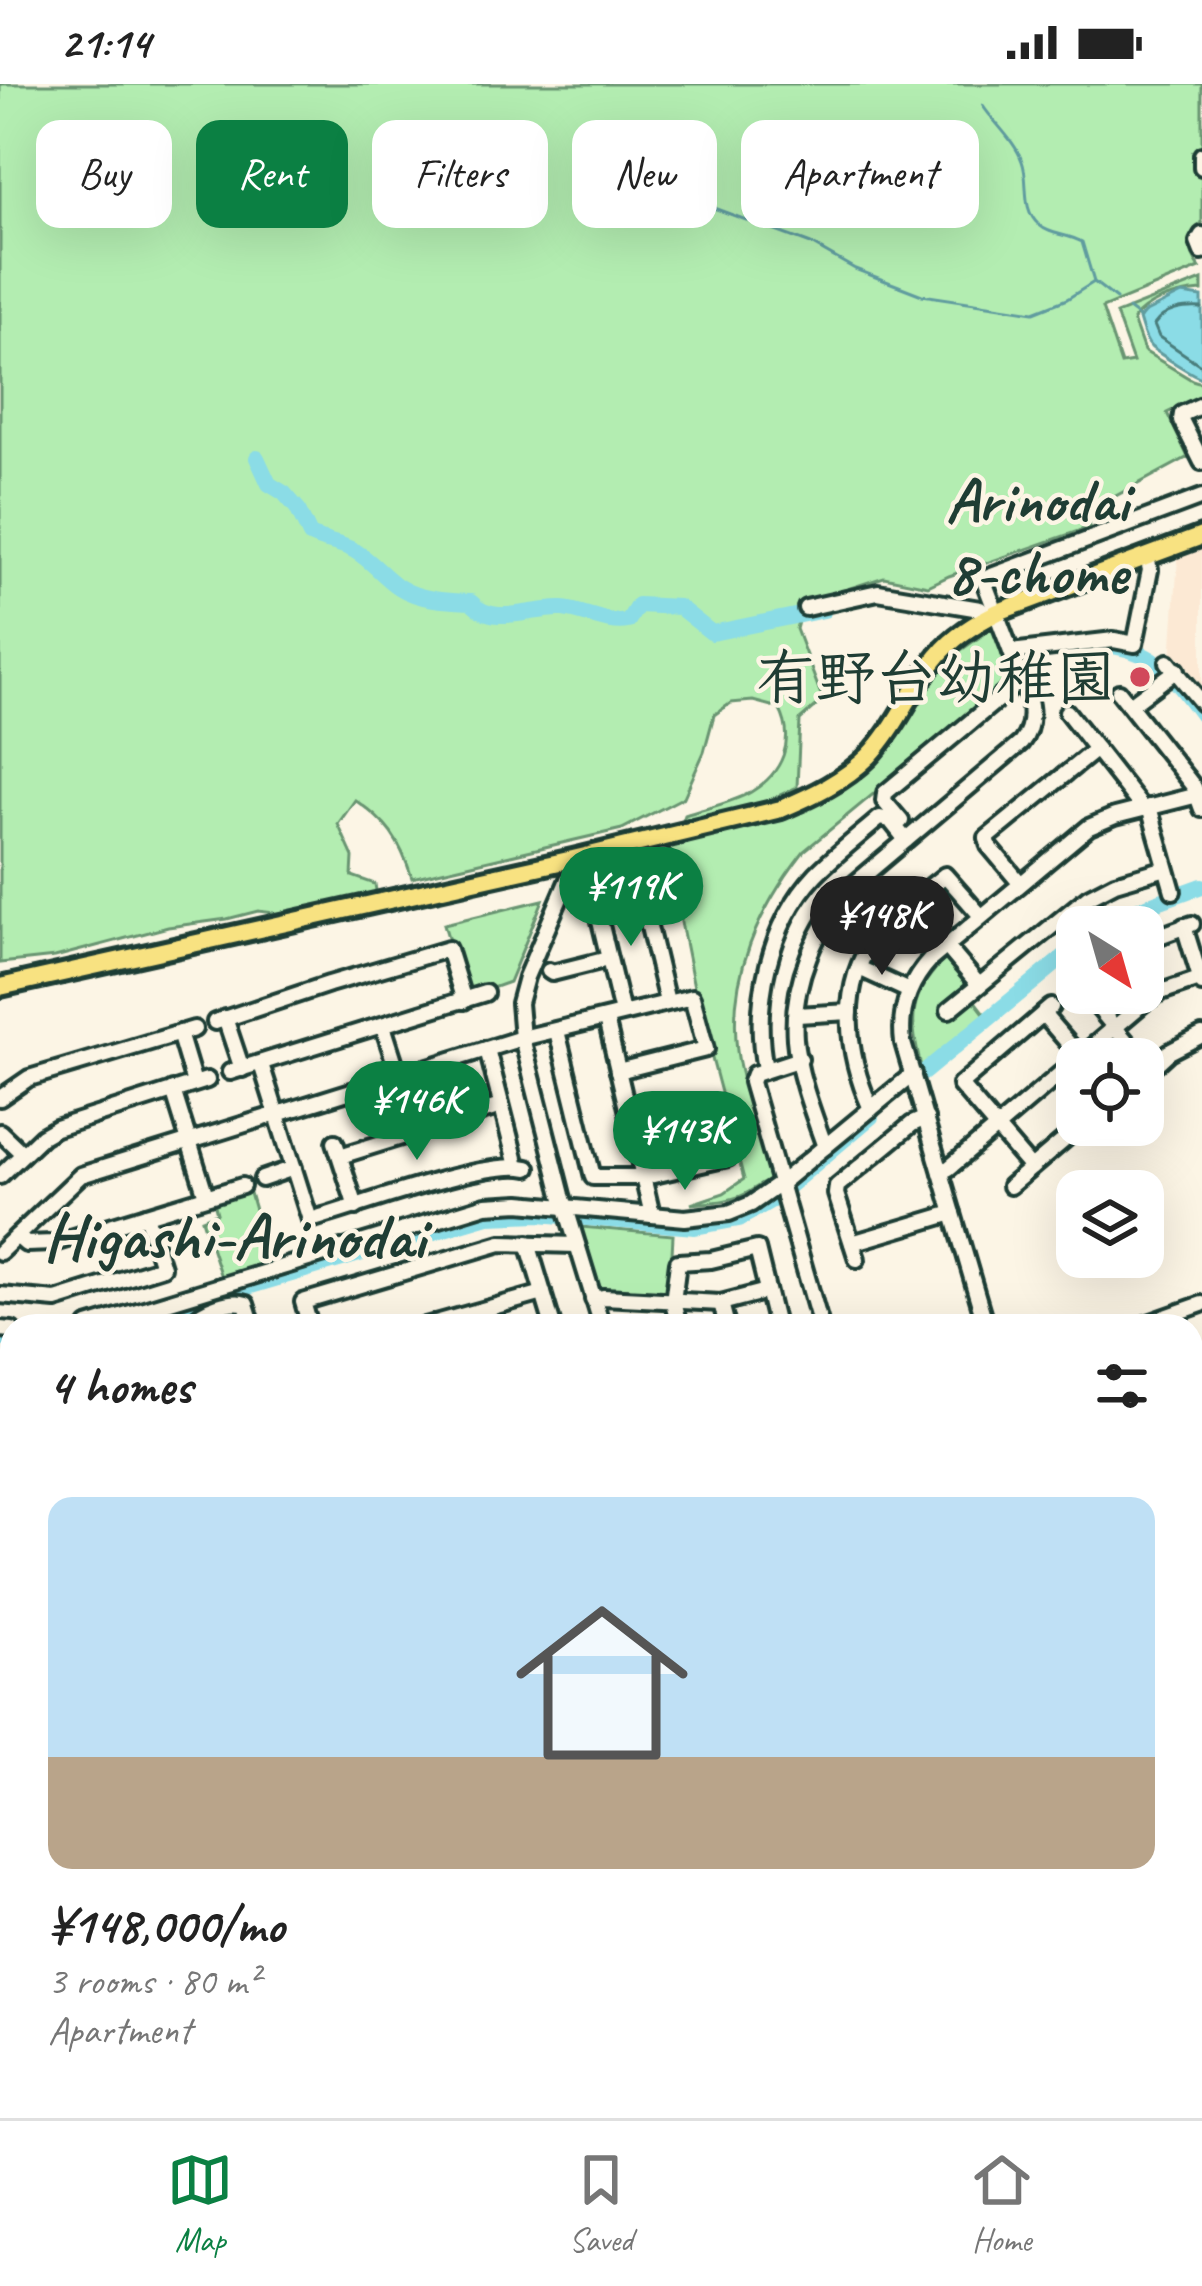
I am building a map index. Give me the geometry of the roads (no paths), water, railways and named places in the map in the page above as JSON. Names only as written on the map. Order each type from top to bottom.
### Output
[{"type":"main road","points":[[0,987],[573,859],[765,813],[810,797],[868,757],[938,656],[966,631],[993,615],[1202,536]]},
{"type":"street","points":[[1202,155],[1202,167]]},
{"type":"street","points":[[1202,235],[1198,242],[1202,252]]},
{"type":"street","points":[[1202,405],[1181,420],[1202,458]]},
{"type":"street","points":[[825,1147],[795,1040],[797,996],[808,958],[836,904],[853,885],[1030,731],[1033,717],[984,581],[1202,496]]},
{"type":"street","points":[[1011,652],[1114,640],[1135,644],[1150,570],[1148,556]]},
{"type":"street","points":[[806,608],[878,592],[993,615]]},
{"type":"street","points":[[1130,705],[1172,666],[1202,703]]},
{"type":"street","points":[[909,838],[884,800],[885,793],[1021,680]]},
{"type":"street","points":[[982,1314],[902,1030],[909,991],[921,970],[946,946],[1089,827],[1146,808],[1201,799],[1119,692]]},
{"type":"street","points":[[1067,712],[1146,808],[1173,891]]},
{"type":"street","points":[[1020,884],[987,838],[1096,749]]},
{"type":"street","points":[[765,1069],[765,978],[794,901],[880,818],[890,820],[909,838]]},
{"type":"street","points":[[622,1013],[594,896],[614,878],[664,857]]},
{"type":"street","points":[[573,859],[519,1003],[522,1038],[598,1314]]},
{"type":"street","points":[[635,868],[667,1002]]},
{"type":"street","points":[[949,1010],[1088,897],[1166,868]]},
{"type":"street","points":[[871,1108],[848,1040],[852,994],[874,939],[945,874],[981,916]]},
{"type":"street","points":[[1103,1038],[1145,1000],[1201,980],[1188,925],[1164,934]]},
{"type":"street","points":[[946,946],[979,985]]},
{"type":"street","points":[[464,1001],[448,949],[220,1020],[236,1071],[464,1001],[485,993]]},
{"type":"street","points":[[548,971],[608,959]]},
{"type":"street","points":[[859,968],[909,991]]},
{"type":"street","points":[[0,1252],[81,1175],[522,1038],[692,997],[706,1049],[618,1070]]},
{"type":"street","points":[[1031,1168],[960,1085],[1047,1010],[1067,1038]]},
{"type":"street","points":[[796,1015],[850,1012]]},
{"type":"street","points":[[1104,1014],[1123,1038]]},
{"type":"street","points":[[606,1019],[652,1215]]},
{"type":"street","points":[[383,1026],[399,1076]]},
{"type":"street","points":[[0,1098],[29,1078],[186,1031],[200,1082],[56,1127],[0,1176]]},
{"type":"street","points":[[557,1031],[593,1177],[645,1177],[733,1153],[719,1104],[632,1126]]},
{"type":"street","points":[[1164,1055],[1202,1035]]},
{"type":"street","points":[[261,1064],[310,1220],[476,1172],[522,1167],[487,1049]]},
{"type":"street","points":[[800,1058],[754,1074],[751,1082],[818,1314]]},
{"type":"street","points":[[127,1314],[471,1208],[520,1202],[652,1215],[729,1213],[781,1184],[913,1074]]},
{"type":"street","points":[[941,1172],[1056,1079]]},
{"type":"street","points":[[173,1090],[206,1196]]},
{"type":"street","points":[[356,1207],[338,1149],[501,1106]]},
{"type":"street","points":[[857,1259],[837,1186],[912,1124],[926,1118]]},
{"type":"street","points":[[0,1132],[23,1154]]},
{"type":"street","points":[[1010,1186],[1057,1146]]},
{"type":"street","points":[[262,1179],[294,1168]]},
{"type":"street","points":[[16,1236],[26,1244],[54,1243],[242,1186]]},
{"type":"street","points":[[852,1243],[953,1214]]},
{"type":"street","points":[[0,1294],[56,1300],[162,1268],[146,1215]]},
{"type":"street","points":[[306,1314],[303,1302],[501,1243],[577,1245]]},
{"type":"street","points":[[528,1243],[549,1314]]},
{"type":"street","points":[[676,1314],[678,1262],[757,1249],[773,1314]]},
{"type":"street","points":[[593,1299],[721,1303],[767,1292]]},
{"type":"street","points":[[464,1314],[543,1293]]},
{"type":"street","points":[[198,1314],[239,1301],[246,1304],[249,1314]]},
{"type":"street","points":[[721,1303],[724,1314]]},
{"type":"water","points":[[1182,294],[1202,297],[1202,378],[1151,347],[1139,319]]},
{"type":"waterway","points":[[983,106],[1019,154],[1033,218],[1048,231],[1082,242],[1094,282],[1116,299]]},
{"type":"waterway","points":[[717,209],[811,244],[855,269],[922,295],[1034,312],[1094,282]]},
{"type":"waterway","points":[[1128,309],[1140,318]]},
{"type":"waterway","points":[[257,458],[269,484],[297,508],[310,535],[355,551],[399,587],[424,597],[471,602],[491,614],[563,609],[620,622],[628,621],[638,605],[679,607],[712,633],[824,610]]},
{"type":"waterway","points":[[1114,646],[1155,662],[1202,715]]},
{"type":"waterway","points":[[1147,906],[1202,886]]},
{"type":"waterway","points":[[923,1073],[1056,963]]},
{"type":"waterway","points":[[789,1186],[871,1117]]},
{"type":"waterway","points":[[156,1314],[488,1216],[539,1214],[695,1227],[739,1219],[775,1198]]},
{"type":"place","name":"有野台幼稚園","points":[[1140,677]]},
{"type":"district","name":"Arinodai 8-chome","points":[[1037,535]]},
{"type":"district","name":"Higashi-Arinodai","points":[[234,1235]]}]
